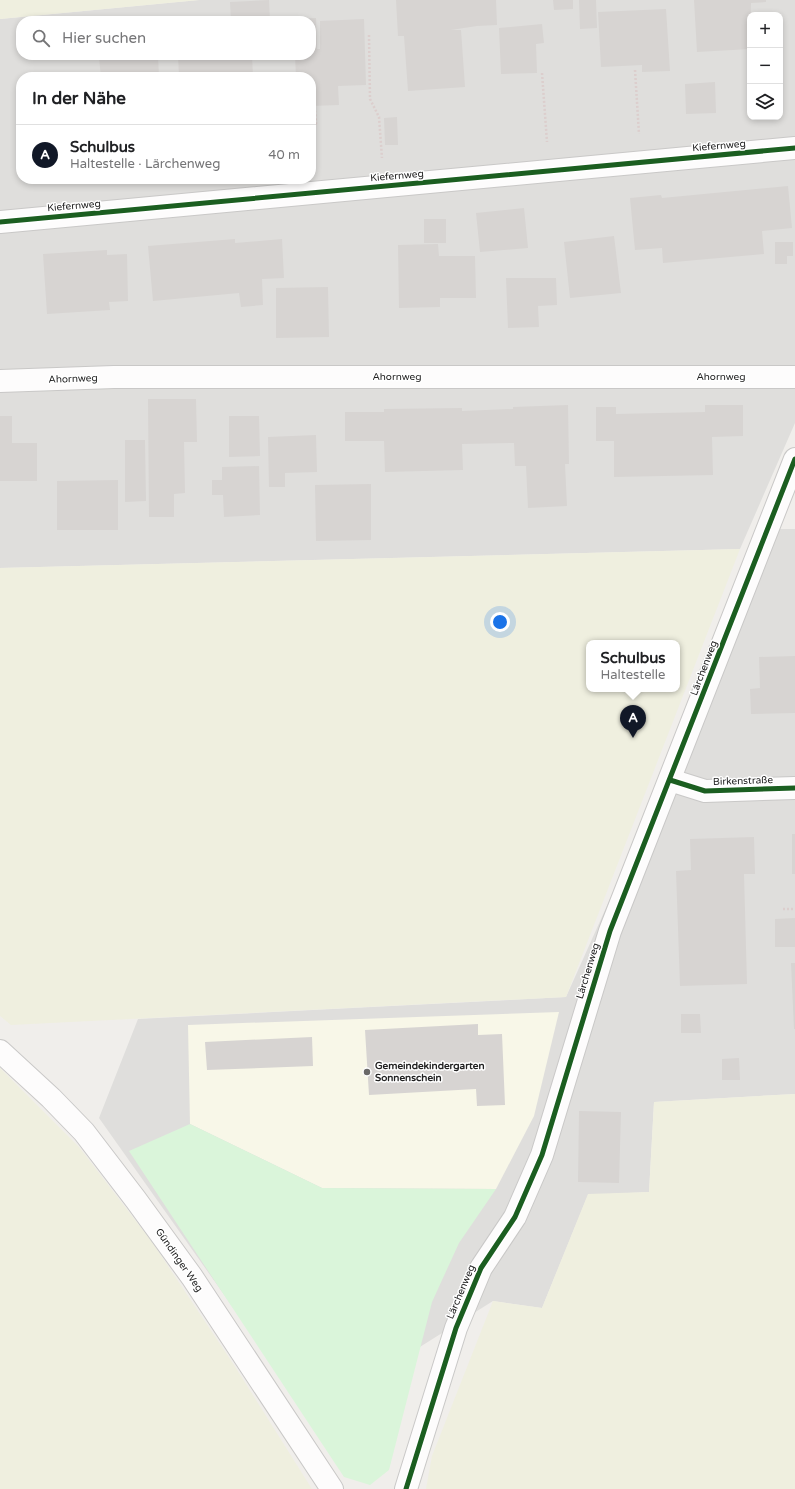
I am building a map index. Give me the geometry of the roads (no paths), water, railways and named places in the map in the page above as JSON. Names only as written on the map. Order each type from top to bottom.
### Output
[{"type":"street","name":"Kiefernweg","points":[[0,222],[795,148]]},
{"type":"street","name":"Ahornweg","points":[[0,381],[114,377],[795,377]]},
{"type":"street","name":"Lärchenweg","points":[[406,1489],[456,1328],[481,1268],[515,1217],[542,1155],[610,931],[795,459]]},
{"type":"street","name":"Birkenstraße","points":[[670,780],[705,791],[795,788]]},
{"type":"street","name":"Gündinger Weg","points":[[0,1051],[52,1098],[84,1132],[132,1194],[192,1277],[332,1489]]},
{"type":"place","name":"Schulbus","points":[[633,738]]},
{"type":"place","name":"Gemeindekindergarten Sonnenschein","points":[[367,1072]]}]
